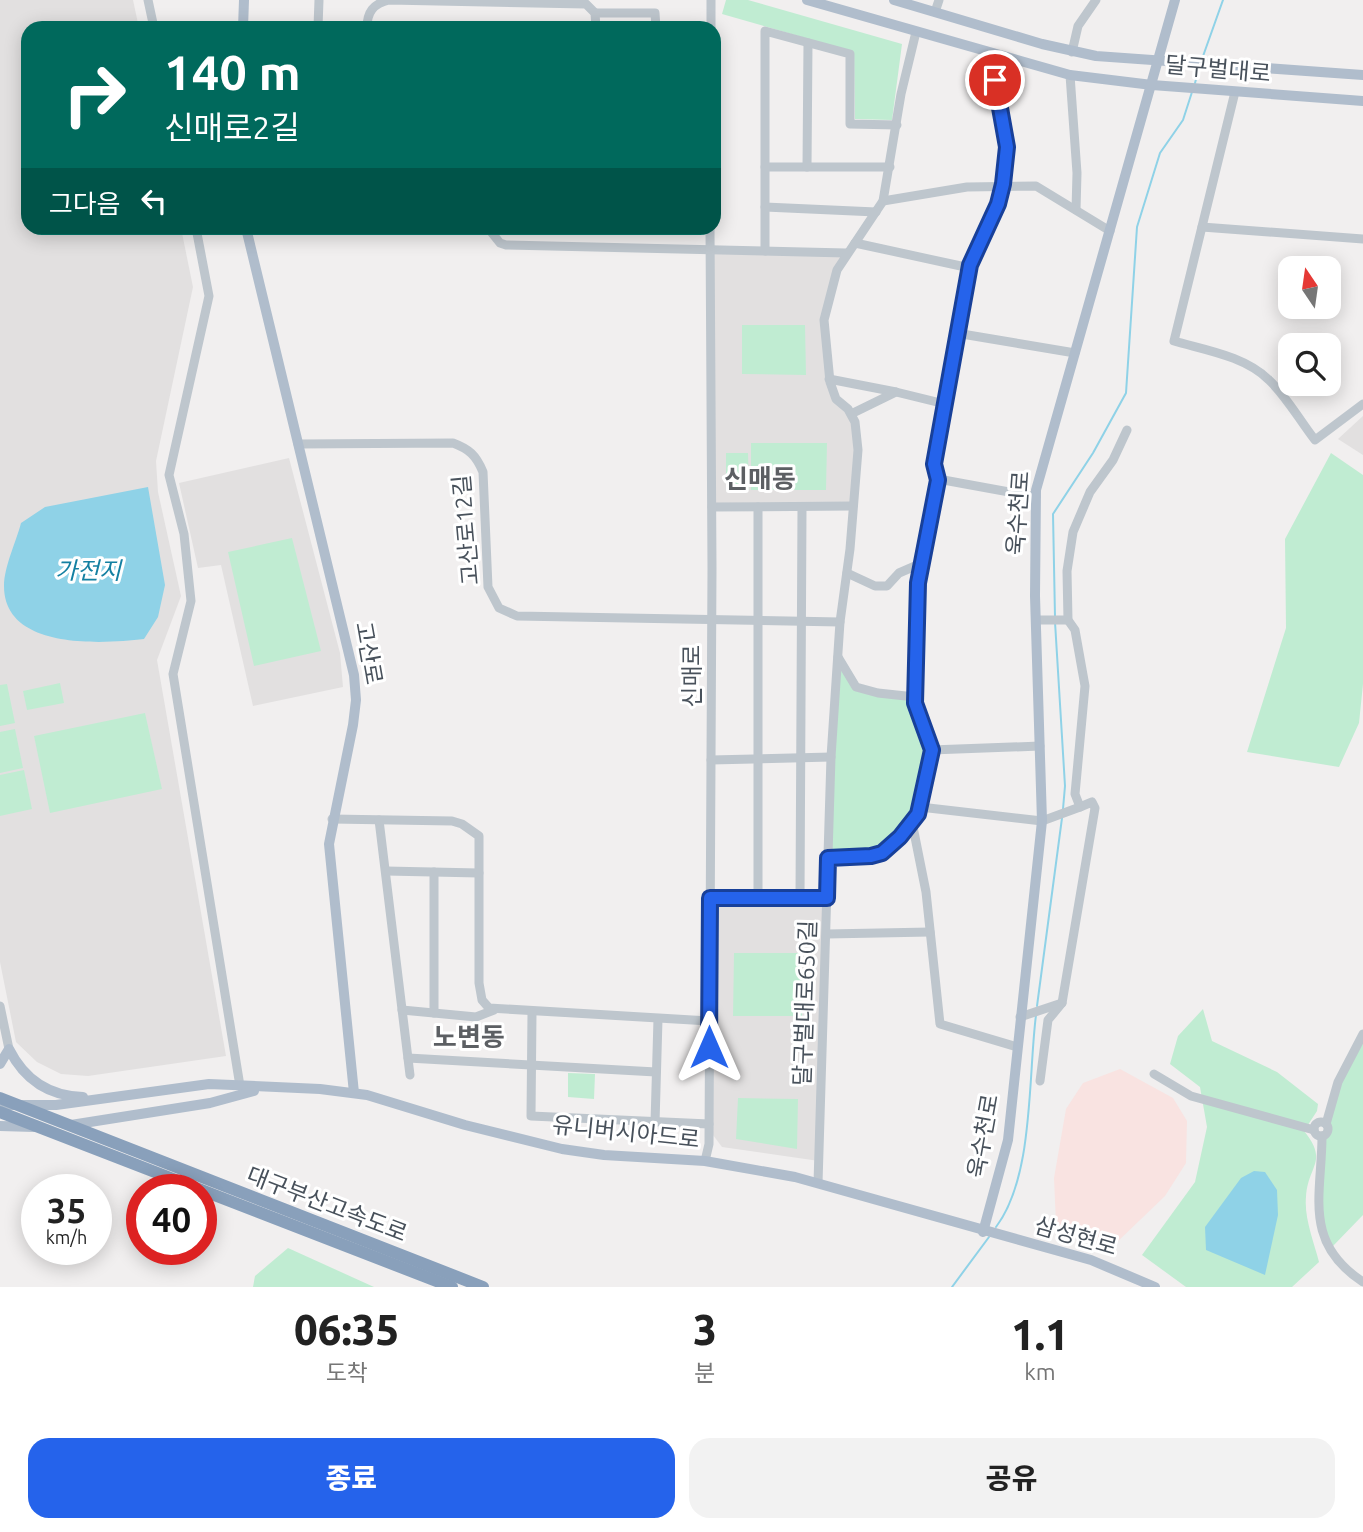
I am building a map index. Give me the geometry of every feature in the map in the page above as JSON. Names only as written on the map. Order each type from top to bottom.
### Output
[{"type":"highway","name":"대구부산고속도로","points":[[0,1098],[338,1236],[483,1287]]},
{"type":"highway","name":"대구부산고속도로","points":[[0,1112],[122,1159],[338,1236]]},
{"type":"highway","name":"대구부산고속도로","points":[[384,1254],[452,1287]]},
{"type":"main road","points":[[243,21],[244,0]]},
{"type":"main road","name":"달구벌대로","points":[[807,0],[1070,75],[1219,91],[1363,101]]},
{"type":"main road","name":"달구벌대로","points":[[894,0],[1072,52],[1157,62],[1363,75]]},
{"type":"main road","name":"욱수천로","points":[[983,1232],[1008,1140],[1042,821],[1036,620],[1036,497],[1046,445],[1075,353],[1175,0]]},
{"type":"main road","name":"고산로","points":[[248,235],[347,639],[356,700],[332,819],[329,858],[354,1093]]},
{"type":"main road","points":[[0,1064],[9,1049]]},
{"type":"main road","points":[[9,1049],[17,1067],[36,1084],[66,1096],[131,1097]]},
{"type":"main road","name":"유니버시아드로","points":[[0,1105],[56,1105],[131,1097],[209,1084],[294,1087],[354,1093],[562,1149],[604,1155],[705,1161],[818,1183],[983,1232]]},
{"type":"main road","name":"유니버시아드로","points":[[0,1126],[58,1127],[123,1118],[210,1103],[263,1088]]},
{"type":"main road","name":"삼성현로","points":[[983,1232],[1091,1259],[1156,1287]]},
{"type":"street","points":[[148,0],[152,21]]},
{"type":"street","points":[[318,21],[319,0]]},
{"type":"street","points":[[367,21],[378,3],[434,0],[586,4],[595,13],[596,21]]},
{"type":"street","points":[[711,0],[711,21]]},
{"type":"street","points":[[935,12],[939,0]]},
{"type":"street","points":[[1072,52],[1078,26],[1096,0]]},
{"type":"street","points":[[595,13],[655,13],[656,21]]},
{"type":"street","points":[[765,251],[765,31],[850,54],[850,124],[897,125]]},
{"type":"street","name":"달구벌대로650길","points":[[818,1183],[831,757],[839,622],[847,573],[857,438],[851,414],[836,400],[829,379],[824,320],[832,283],[846,253],[883,201],[901,94],[916,32]]},
{"type":"street","points":[[807,167],[808,43]]},
{"type":"street","points":[[828,858],[882,853],[912,822],[919,807],[932,750],[915,697],[918,583],[938,480],[934,464],[956,332],[970,268],[998,204],[1003,184],[1007,147],[989,54]]},
{"type":"street","points":[[1070,75],[1077,173],[1076,210]]},
{"type":"street","points":[[1234,92],[1174,341],[1233,359],[1256,370],[1269,380],[1315,440],[1363,404]]},
{"type":"street","points":[[765,167],[890,167]]},
{"type":"street","points":[[883,201],[1003,184],[1042,187],[1110,231]]},
{"type":"street","points":[[765,207],[876,212]]},
{"type":"street","points":[[1202,227],[1363,239]]},
{"type":"street","points":[[197,235],[209,296],[169,475],[184,534],[191,601],[173,674],[240,1086]]},
{"type":"street","points":[[494,235],[500,243],[506,245],[846,253]]},
{"type":"street","name":"신매로","points":[[705,1161],[709,1124],[711,760],[710,235]]},
{"type":"street","points":[[855,243],[970,268]]},
{"type":"street","points":[[956,332],[1075,353]]},
{"type":"street","points":[[829,379],[944,404]]},
{"type":"street","points":[[851,414],[896,392]]},
{"type":"street","points":[[1080,807],[1075,794],[1085,686],[1075,630],[1068,620],[1067,571],[1073,532],[1090,492],[1113,460],[1127,430]]},
{"type":"street","name":"고산로12길","points":[[298,444],[453,443],[467,448],[477,457],[483,472],[488,587],[503,611],[517,617],[711,618]]},
{"type":"street","points":[[938,480],[1036,497]]},
{"type":"street","points":[[712,506],[853,506]]},
{"type":"street","points":[[758,508],[758,898]]},
{"type":"street","points":[[800,898],[802,508]]},
{"type":"street","points":[[847,573],[874,586],[887,586],[899,573],[922,563]]},
{"type":"street","points":[[711,618],[839,622]]},
{"type":"street","points":[[1036,620],[1068,620]]},
{"type":"street","points":[[838,657],[856,687],[878,693],[915,697]]},
{"type":"street","points":[[932,750],[1040,746]]},
{"type":"street","points":[[711,760],[831,757]]},
{"type":"street","points":[[919,807],[1042,821],[1092,802],[1094,808],[1062,1003],[1048,1020],[1040,1081]]},
{"type":"street","points":[[332,819],[452,821],[463,824],[478,836],[479,983],[485,1005],[494,1010],[709,1021]]},
{"type":"street","points":[[379,820],[410,1075]]},
{"type":"street","points":[[912,822],[930,932],[940,1024],[1017,1047]]},
{"type":"street","points":[[386,871],[479,873]]},
{"type":"street","points":[[434,872],[434,1013]]},
{"type":"street","points":[[710,898],[827,898]]},
{"type":"street","points":[[827,934],[930,932]]},
{"type":"street","points":[[1020,1017],[1062,1003]]},
{"type":"street","points":[[0,1006],[9,1049]]},
{"type":"street","points":[[402,1010],[476,1017],[494,1010]]},
{"type":"street","points":[[532,1013],[531,1116],[709,1124]]},
{"type":"street","points":[[655,1123],[658,1019]]},
{"type":"street","points":[[1363,1034],[1338,1082],[1326,1124],[1329,1130],[1322,1136],[1317,1201],[1321,1226],[1329,1245],[1343,1265],[1363,1282]]},
{"type":"street","points":[[408,1058],[656,1072]]},
{"type":"street","points":[[1154,1074],[1191,1096],[1314,1130],[1322,1136]]},
{"type":"street","points":[[1314,1130],[1317,1123],[1326,1124]]},
{"type":"shaded area","points":[[0,0],[133,0],[138,21],[21,21],[21,235],[182,235],[193,287],[156,461],[158,492],[181,596],[157,660],[226,1056],[88,1076],[61,1074],[37,1062],[16,1042],[0,962]]},
{"type":"shaded area","points":[[710,249],[846,253],[824,320],[830,382],[855,422],[853,506],[712,507]]},
{"type":"shaded area","points":[[1363,416],[1363,455],[1338,439]]},
{"type":"shaded area","points":[[289,458],[340,653],[343,687],[253,706],[221,565],[198,568],[179,483]]},
{"type":"shaded area","points":[[716,903],[823,903],[819,1161],[722,1147],[713,1135]]},
{"type":"shaded area","points":[[1120,1069],[1173,1098],[1187,1121],[1186,1163],[1165,1196],[1115,1244],[1056,1224],[1054,1178],[1066,1109],[1083,1083]]},
{"type":"green space","points":[[726,0],[748,0],[902,44],[892,120],[855,119],[854,52],[722,14]]},
{"type":"green space","points":[[742,325],[805,325],[806,375],[742,374]]},
{"type":"green space","points":[[751,443],[827,443],[826,490],[751,490]]},
{"type":"green space","points":[[726,453],[748,453],[749,490],[726,491]]},
{"type":"green space","points":[[1331,453],[1363,475],[1363,684],[1359,723],[1339,767],[1247,752],[1286,628],[1285,539]]},
{"type":"green space","points":[[292,538],[321,651],[254,666],[228,552]]},
{"type":"green space","points":[[837,663],[856,687],[911,697],[931,750],[918,814],[882,853],[828,858]]},
{"type":"green space","points":[[60,683],[64,703],[27,710],[23,691]]},
{"type":"green space","points":[[7,684],[15,723],[0,726],[0,685]]},
{"type":"green space","points":[[145,713],[162,789],[50,813],[34,736]]},
{"type":"green space","points":[[15,729],[23,768],[0,773],[0,732]]},
{"type":"green space","points":[[24,770],[32,809],[0,816],[0,775]]},
{"type":"green space","points":[[734,953],[802,953],[802,1016],[733,1016]]},
{"type":"green space","points":[[1203,1009],[1212,1041],[1277,1072],[1318,1104],[1317,1111],[1304,1131],[1311,1141],[1316,1157],[1306,1205],[1319,1262],[1292,1287],[1186,1287],[1142,1255],[1195,1182],[1207,1127],[1200,1087],[1170,1064],[1178,1036]]},
{"type":"green space","points":[[1363,1043],[1363,1215],[1331,1248],[1321,1225],[1322,1136],[1333,1097]]},
{"type":"green space","points":[[568,1073],[595,1074],[594,1099],[568,1097]]},
{"type":"green space","points":[[738,1098],[798,1099],[797,1149],[736,1139]]},
{"type":"green space","points":[[288,1248],[374,1287],[253,1287],[255,1276]]},
{"type":"water","name":"가전지","points":[[148,487],[165,585],[158,617],[144,639],[104,642],[58,638],[37,632],[20,622],[8,607],[4,586],[8,563],[21,523],[45,507]]},
{"type":"water","points":[[1254,1171],[1265,1172],[1277,1190],[1278,1215],[1265,1275],[1206,1250],[1205,1227],[1241,1178]]},
{"type":"waterway","points":[[1202,59],[1223,0]]},
{"type":"waterway","points":[[1195,83],[1199,68]]},
{"type":"waterway","points":[[1055,617],[1053,514],[1093,453],[1126,393],[1137,227],[1160,153],[1183,120],[1192,92]]},
{"type":"waterway","points":[[1055,622],[1065,786],[1063,809]]},
{"type":"waterway","points":[[1037,1006],[1062,818]]},
{"type":"waterway","points":[[996,1227],[1017,1182],[1023,1154],[1036,1015]]},
{"type":"waterway","points":[[952,1287],[989,1237]]},
{"type":"district","name":"신매동","points":[[760,479]]},
{"type":"district","name":"노변동","points":[[469,1037]]},
{"type":"route","points":[[709,1047],[710,898],[827,898],[828,858],[859,858],[882,853],[900,837],[918,814],[932,750],[915,703],[918,583],[938,480],[934,464],[970,265],[998,204],[1003,184],[1007,147],[995,80]]}]
